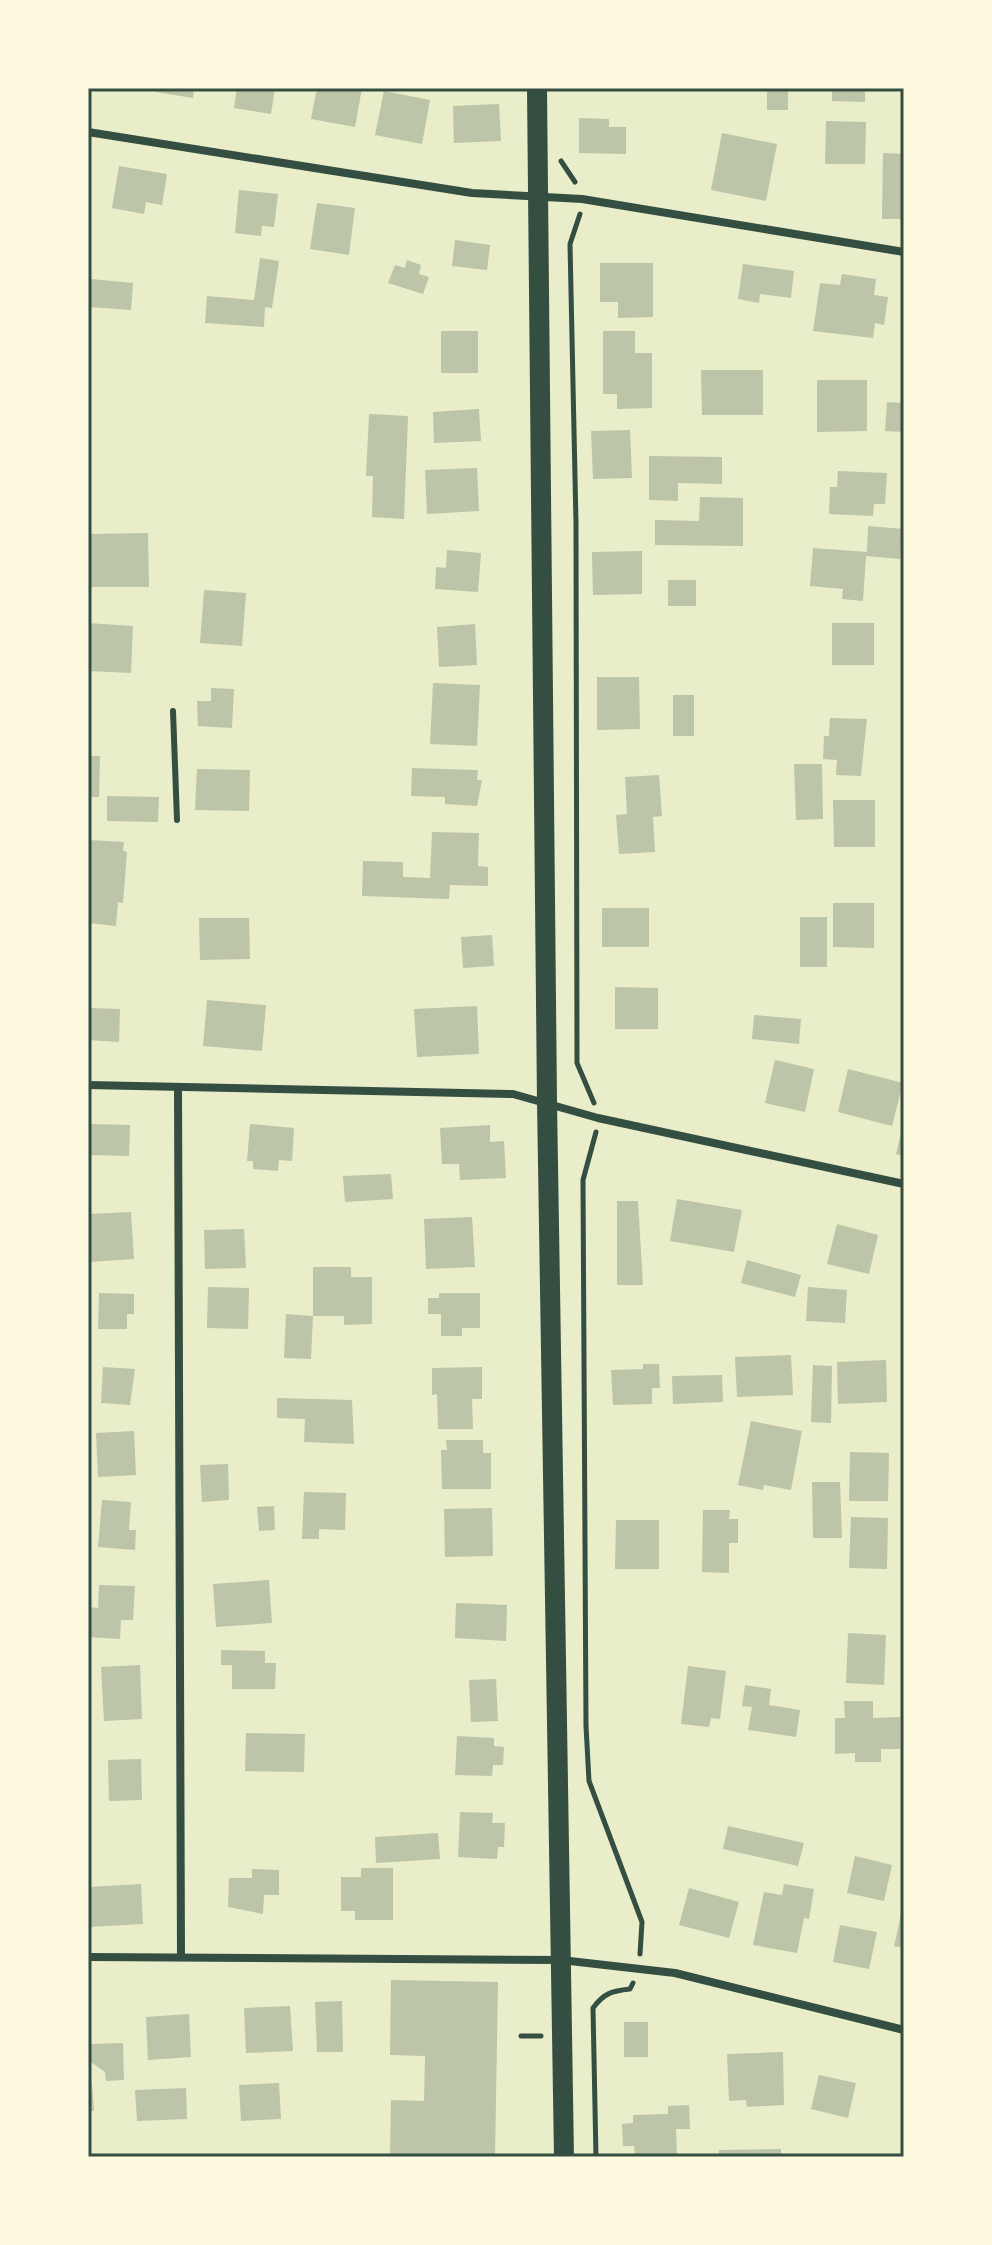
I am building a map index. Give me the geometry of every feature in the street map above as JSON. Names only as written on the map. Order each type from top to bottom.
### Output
[{"type":"highway","points":[[537,88],[547,1102],[564,2157]]},
{"type":"street","points":[[88,132],[472,193],[582,199],[904,252]]},
{"type":"street","points":[[88,1085],[513,1094],[598,1118],[904,1184]]},
{"type":"street","points":[[178,1087],[181,1957]]},
{"type":"street","points":[[88,1957],[561,1960],[675,1973],[904,2030]]},
{"type":"lane","points":[[173,711],[177,820]]},
{"type":"building","points":[[157,88],[194,88],[193,98],[156,92]]},
{"type":"building","points":[[237,88],[275,88],[271,114],[234,108]]},
{"type":"building","points":[[317,88],[362,88],[355,127],[311,119]]},
{"type":"building","points":[[767,88],[788,88],[788,110],[767,110]]},
{"type":"building","points":[[832,88],[865,88],[865,102],[832,101]]},
{"type":"building","points":[[384,91],[430,100],[422,144],[375,135]]},
{"type":"building","points":[[499,104],[501,141],[454,143],[453,106]]},
{"type":"building","points":[[579,118],[609,119],[609,127],[626,127],[626,154],[579,153]]},
{"type":"building","points":[[826,121],[866,122],[865,164],[825,164]]},
{"type":"building","points":[[722,133],[777,144],[766,201],[711,190]]},
{"type":"building","points":[[883,153],[904,154],[904,219],[882,219]]},
{"type":"building","points":[[119,166],[167,174],[162,205],[146,202],[144,214],[112,208]]},
{"type":"building","points":[[239,190],[278,194],[274,227],[262,226],[261,236],[235,233]]},
{"type":"building","points":[[317,203],[355,208],[349,255],[310,249]]},
{"type":"building","points":[[455,240],[490,245],[487,270],[452,266]]},
{"type":"building","points":[[260,258],[279,261],[272,308],[265,307],[264,327],[205,323],[207,296],[254,300]]},
{"type":"building","points":[[407,260],[421,265],[419,274],[429,277],[423,294],[388,283],[395,265],[405,268]]},
{"type":"building","points":[[600,263],[653,263],[653,317],[618,318],[618,302],[600,302]]},
{"type":"building","points":[[743,264],[794,271],[791,298],[760,294],[759,303],[738,299]]},
{"type":"building","points":[[842,274],[876,279],[874,295],[888,297],[884,325],[875,323],[873,338],[813,331],[820,283],[840,285]]},
{"type":"building","points":[[91,279],[133,283],[131,310],[89,307]]},
{"type":"building","points":[[441,331],[478,331],[478,373],[441,373]]},
{"type":"building","points":[[603,331],[635,331],[635,353],[652,353],[652,408],[617,409],[617,394],[603,394]]},
{"type":"building","points":[[701,370],[763,370],[763,415],[702,415]]},
{"type":"building","points":[[817,380],[867,380],[867,431],[817,432]]},
{"type":"building","points":[[887,402],[904,403],[904,432],[885,431]]},
{"type":"building","points":[[479,409],[481,441],[434,443],[433,412]]},
{"type":"building","points":[[369,414],[408,416],[404,519],[372,517],[373,476],[366,476]]},
{"type":"building","points":[[630,430],[632,478],[593,479],[591,431]]},
{"type":"building","points":[[649,456],[722,457],[722,484],[678,483],[678,501],[649,500]]},
{"type":"building","points":[[477,468],[479,511],[427,514],[425,470]]},
{"type":"building","points":[[838,471],[887,473],[885,504],[874,504],[873,516],[829,514],[830,487],[837,487]]},
{"type":"building","points":[[700,497],[743,498],[743,546],[655,545],[655,520],[699,521]]},
{"type":"building","points":[[868,526],[904,529],[904,548],[901,548],[900,559],[866,556],[863,601],[842,599],[843,589],[810,586],[813,548],[867,552]]},
{"type":"building","points":[[148,533],[149,587],[90,587],[90,534]]},
{"type":"building","points":[[447,550],[481,553],[478,592],[435,589],[436,567],[446,568]]},
{"type":"building","points":[[642,551],[642,594],[593,595],[592,552]]},
{"type":"building","points":[[668,580],[696,580],[696,606],[668,606]]},
{"type":"building","points":[[204,590],[246,593],[242,646],[200,643]]},
{"type":"building","points":[[88,623],[133,626],[131,673],[88,671]]},
{"type":"building","points":[[832,623],[874,623],[874,665],[832,665]]},
{"type":"building","points":[[475,624],[477,665],[439,667],[437,627]]},
{"type":"building","points":[[597,677],[639,677],[640,729],[597,730]]},
{"type":"building","points":[[433,683],[480,685],[477,746],[430,744]]},
{"type":"building","points":[[211,688],[234,689],[232,728],[198,726],[197,701],[211,701]]},
{"type":"building","points":[[673,695],[694,695],[694,736],[673,736]]},
{"type":"building","points":[[830,718],[867,719],[861,776],[836,775],[837,760],[823,759],[824,736],[829,736]]},
{"type":"building","points":[[88,756],[100,756],[99,797],[88,797]]},
{"type":"building","points":[[794,764],[822,764],[823,819],[796,820]]},
{"type":"building","points":[[412,768],[478,770],[477,780],[482,780],[477,806],[445,804],[445,797],[411,796]]},
{"type":"building","points":[[197,769],[250,770],[249,811],[195,810]]},
{"type":"building","points":[[659,775],[662,816],[653,817],[655,852],[619,854],[616,815],[627,814],[625,777]]},
{"type":"building","points":[[107,796],[159,797],[158,822],[107,821]]},
{"type":"building","points":[[833,800],[875,800],[875,847],[834,847]]},
{"type":"building","points":[[432,832],[479,833],[478,866],[488,867],[488,886],[450,885],[449,899],[362,896],[363,861],[403,862],[403,877],[430,878]]},
{"type":"building","points":[[88,840],[124,842],[123,851],[127,852],[123,903],[118,902],[116,926],[88,923]]},
{"type":"building","points":[[833,903],[874,903],[874,948],[833,947]]},
{"type":"building","points":[[602,908],[649,908],[649,947],[602,947]]},
{"type":"building","points":[[800,917],[827,917],[827,967],[800,967]]},
{"type":"building","points":[[199,918],[249,918],[250,959],[200,960]]},
{"type":"building","points":[[492,935],[494,966],[463,968],[461,937]]},
{"type":"building","points":[[615,987],[658,988],[658,1029],[615,1029]]},
{"type":"building","points":[[207,1000],[266,1005],[262,1051],[203,1046]]},
{"type":"building","points":[[477,1006],[479,1054],[417,1057],[414,1009]]},
{"type":"building","points":[[88,1008],[120,1009],[119,1042],[88,1040]]},
{"type":"building","points":[[754,1015],[801,1019],[799,1044],[752,1039]]},
{"type":"building","points":[[775,1060],[814,1069],[805,1112],[765,1103]]},
{"type":"building","points":[[848,1069],[903,1083],[892,1126],[838,1112]]},
{"type":"building","points":[[89,1124],[130,1125],[129,1156],[89,1155]]},
{"type":"building","points":[[250,1124],[294,1128],[292,1161],[279,1160],[278,1171],[253,1169],[253,1161],[247,1161]]},
{"type":"building","points":[[490,1125],[490,1142],[504,1141],[506,1178],[460,1180],[459,1164],[442,1164],[440,1128]]},
{"type":"building","points":[[904,1125],[904,1156],[896,1154]]},
{"type":"building","points":[[391,1174],[393,1199],[345,1202],[343,1176]]},
{"type":"building","points":[[677,1199],[742,1210],[734,1252],[670,1241]]},
{"type":"building","points":[[617,1201],[638,1201],[643,1285],[617,1285]]},
{"type":"building","points":[[131,1212],[134,1259],[88,1262],[88,1214]]},
{"type":"building","points":[[472,1217],[475,1267],[426,1269],[424,1219]]},
{"type":"building","points":[[837,1224],[878,1235],[869,1274],[827,1264]]},
{"type":"building","points":[[244,1229],[246,1268],[205,1269],[204,1230]]},
{"type":"building","points":[[747,1260],[801,1275],[795,1297],[741,1283]]},
{"type":"building","points":[[313,1267],[351,1267],[351,1277],[372,1277],[372,1324],[344,1325],[344,1316],[313,1316]]},
{"type":"building","points":[[208,1287],[249,1288],[248,1329],[207,1328]]},
{"type":"building","points":[[808,1287],[847,1290],[845,1323],[806,1321]]},
{"type":"building","points":[[99,1293],[134,1294],[134,1314],[127,1314],[127,1329],[98,1329]]},
{"type":"building","points":[[439,1293],[480,1293],[480,1328],[462,1328],[462,1336],[441,1336],[441,1314],[428,1314],[428,1298],[439,1298]]},
{"type":"building","points":[[286,1314],[313,1316],[311,1359],[284,1358]]},
{"type":"building","points":[[791,1355],[793,1395],[737,1397],[735,1357]]},
{"type":"building","points":[[886,1360],[887,1402],[838,1404],[837,1362]]},
{"type":"building","points":[[643,1364],[659,1364],[660,1388],[652,1388],[652,1404],[613,1405],[611,1370],[643,1369]]},
{"type":"building","points":[[813,1365],[832,1366],[831,1423],[811,1422]]},
{"type":"building","points":[[103,1367],[135,1369],[130,1405],[101,1403]]},
{"type":"building","points":[[482,1367],[482,1399],[472,1399],[473,1429],[438,1429],[437,1394],[432,1395],[432,1368]]},
{"type":"building","points":[[722,1375],[723,1402],[673,1404],[672,1376]]},
{"type":"building","points":[[277,1398],[352,1400],[354,1444],[304,1442],[305,1419],[277,1418]]},
{"type":"building","points":[[751,1421],[802,1431],[791,1490],[764,1485],[763,1490],[738,1485]]},
{"type":"building","points":[[134,1431],[136,1475],[98,1477],[96,1433]]},
{"type":"building","points":[[446,1440],[483,1440],[483,1453],[491,1453],[491,1489],[442,1489],[441,1450],[447,1450]]},
{"type":"building","points":[[850,1452],[889,1453],[888,1501],[849,1501]]},
{"type":"building","points":[[228,1464],[229,1500],[202,1502],[200,1465]]},
{"type":"building","points":[[812,1482],[840,1482],[842,1538],[813,1538]]},
{"type":"building","points":[[304,1492],[346,1493],[345,1530],[319,1529],[319,1539],[302,1539]]},
{"type":"building","points":[[102,1500],[131,1502],[129,1530],[136,1530],[135,1550],[98,1547]]},
{"type":"building","points":[[274,1506],[275,1530],[259,1531],[257,1507]]},
{"type":"building","points":[[492,1508],[493,1556],[445,1557],[444,1509]]},
{"type":"building","points":[[703,1510],[730,1510],[729,1519],[738,1519],[738,1543],[729,1543],[729,1573],[702,1572]]},
{"type":"building","points":[[851,1517],[888,1518],[887,1569],[849,1568]]},
{"type":"building","points":[[616,1520],[659,1520],[659,1569],[615,1569]]},
{"type":"building","points":[[269,1580],[272,1623],[216,1627],[213,1584]]},
{"type":"building","points":[[99,1585],[135,1586],[133,1620],[121,1620],[120,1639],[88,1637],[88,1607],[98,1608]]},
{"type":"building","points":[[456,1603],[507,1605],[506,1641],[455,1638]]},
{"type":"building","points":[[848,1633],[886,1635],[884,1685],[846,1683]]},
{"type":"building","points":[[221,1650],[265,1651],[265,1663],[276,1663],[275,1689],[232,1689],[232,1665],[221,1665]]},
{"type":"building","points":[[140,1665],[142,1719],[104,1721],[101,1667]]},
{"type":"building","points":[[688,1666],[726,1671],[720,1719],[711,1718],[709,1727],[681,1724]]},
{"type":"building","points":[[496,1679],[498,1721],[471,1722],[469,1680]]},
{"type":"building","points":[[745,1685],[771,1689],[769,1705],[800,1710],[796,1737],[748,1730],[752,1707],[742,1706]]},
{"type":"building","points":[[844,1701],[873,1701],[873,1718],[900,1717],[900,1749],[881,1749],[881,1762],[855,1762],[855,1753],[835,1754],[835,1718],[845,1718]]},
{"type":"building","points":[[246,1733],[305,1734],[304,1772],[245,1771]]},
{"type":"building","points":[[457,1736],[494,1738],[494,1746],[504,1747],[503,1765],[493,1765],[492,1776],[455,1775]]},
{"type":"building","points":[[141,1759],[142,1800],[109,1801],[108,1760]]},
{"type":"building","points":[[460,1812],[493,1813],[492,1823],[505,1823],[504,1847],[498,1847],[497,1859],[458,1857]]},
{"type":"building","points":[[728,1826],[804,1843],[798,1866],[723,1849]]},
{"type":"building","points":[[438,1833],[440,1859],[376,1863],[375,1837]]},
{"type":"building","points":[[855,1856],[892,1865],[884,1901],[847,1893]]},
{"type":"building","points":[[361,1868],[393,1868],[393,1920],[355,1920],[355,1911],[341,1911],[341,1877],[361,1877]]},
{"type":"building","points":[[252,1869],[279,1870],[279,1895],[264,1895],[263,1914],[228,1907],[229,1878],[252,1878]]},
{"type":"building","points":[[141,1884],[143,1924],[88,1927],[88,1887]]},
{"type":"building","points":[[784,1884],[814,1889],[809,1919],[804,1918],[797,1953],[753,1945],[764,1892],[782,1895]]},
{"type":"building","points":[[689,1888],[739,1902],[729,1938],[679,1925]]},
{"type":"building","points":[[901,1915],[904,1915],[904,1948],[894,1946]]},
{"type":"building","points":[[840,1925],[877,1932],[869,1969],[833,1962]]},
{"type":"building","points":[[391,1980],[498,1982],[495,2157],[390,2157],[391,2100],[424,2101],[425,2056],[390,2055]]},
{"type":"building","points":[[342,2001],[343,2052],[317,2052],[315,2002]]},
{"type":"building","points":[[290,2006],[293,2051],[246,2053],[244,2008]]},
{"type":"building","points":[[189,2014],[191,2057],[148,2060],[146,2017]]},
{"type":"building","points":[[624,2022],[648,2022],[648,2057],[624,2057]]},
{"type":"building","points":[[123,2043],[124,2080],[106,2081],[105,2072],[88,2060],[88,2044]]},
{"type":"building","points":[[783,2052],[784,2105],[747,2107],[746,2100],[729,2101],[727,2054]]},
{"type":"building","points":[[819,2075],[856,2083],[848,2118],[811,2109]]},
{"type":"building","points":[[279,2083],[281,2119],[241,2121],[239,2085]]},
{"type":"building","points":[[88,2085],[92,2085],[94,2111],[88,2111]]},
{"type":"building","points":[[186,2088],[187,2119],[137,2121],[135,2090]]},
{"type":"building","points":[[689,2105],[690,2129],[676,2129],[677,2157],[635,2157],[634,2146],[623,2146],[622,2124],[633,2123],[633,2115],[668,2114],[668,2106]]},
{"type":"building","points":[[781,2149],[781,2157],[719,2157],[719,2150]]}]
